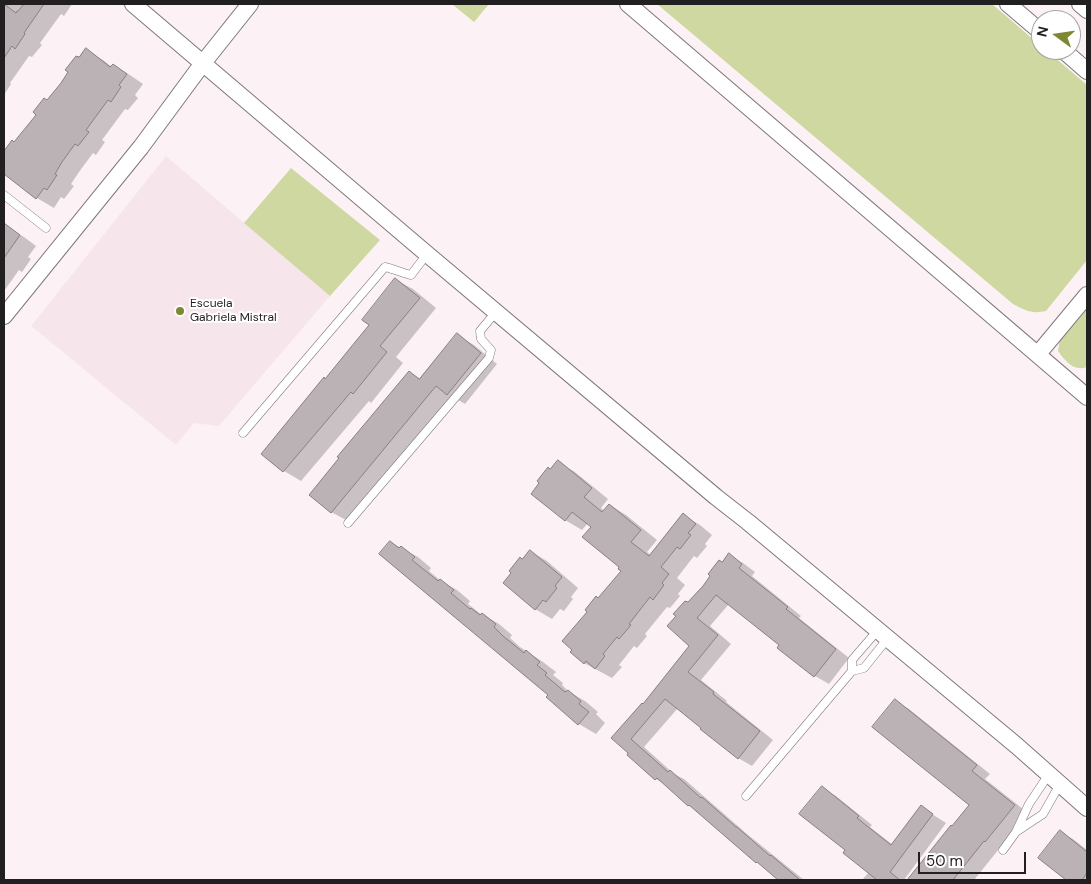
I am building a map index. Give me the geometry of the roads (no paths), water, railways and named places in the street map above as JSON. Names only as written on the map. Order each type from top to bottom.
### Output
[{"type":"street","points":[[133,4],[716,497],[1017,746],[1087,808]]},
{"type":"street","points":[[4,316],[141,147],[250,4]]},
{"type":"street","points":[[628,4],[1038,354],[1086,392]]},
{"type":"street","points":[[1008,4],[1031,24]]},
{"type":"street","points":[[1080,4],[1087,10]]},
{"type":"street","points":[[1074,60],[1087,71]]},
{"type":"street","points":[[1038,354],[1087,295]]},
{"type":"lane","points":[[4,195],[46,228]]},
{"type":"lane","points":[[244,433],[385,267],[411,274],[428,254]]},
{"type":"lane","points":[[348,523],[490,358],[491,350],[481,338],[480,331],[496,312]]},
{"type":"lane","points":[[852,671],[852,660],[883,634]]},
{"type":"lane","points":[[746,796],[852,671],[864,668],[883,634]]},
{"type":"lane","points":[[1003,850],[1016,832],[1029,804],[1055,779]]},
{"type":"lane","points":[[1016,832],[1043,814],[1055,779]]},
{"type":"place","name":"Escuela Gabriela Mistral","points":[[180,311]]}]
